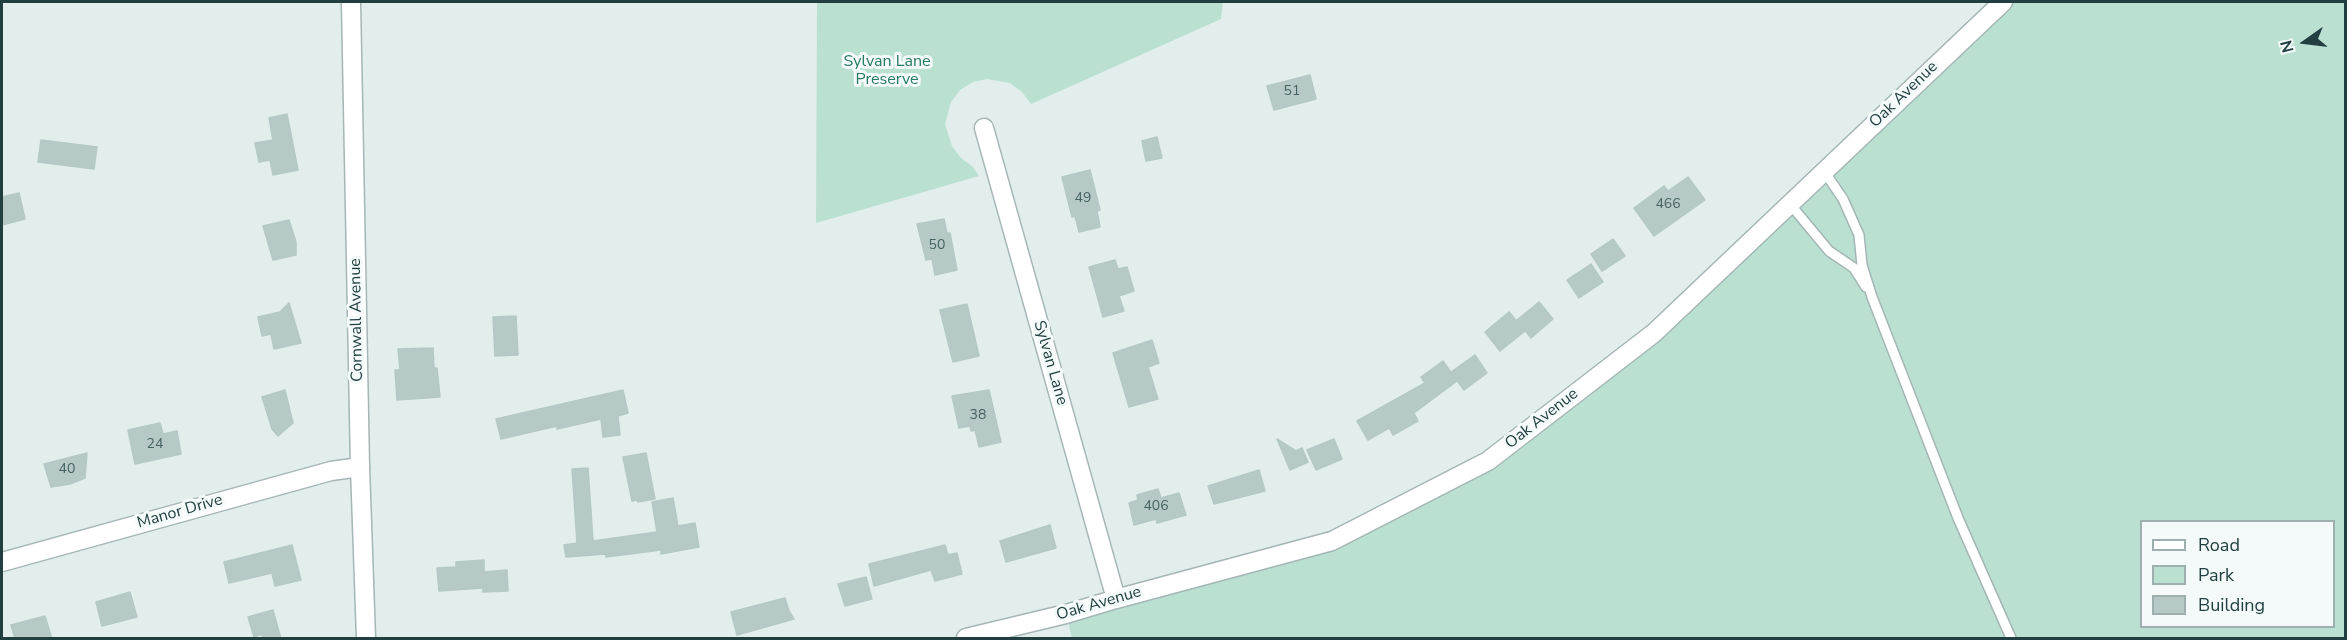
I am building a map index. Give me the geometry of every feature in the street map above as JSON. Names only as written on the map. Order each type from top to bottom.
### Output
[{"type":"street","name":"Cornwall Avenue","points":[[351,2],[360,467],[366,639]]},
{"type":"street","name":"Oak Avenue","points":[[966,639],[1332,541],[1488,461],[1654,333],[2003,2]]},
{"type":"street","name":"Sylvan Lane","points":[[984,128],[1116,599]]},
{"type":"street","name":"Manor Drive","points":[[2,562],[274,486],[331,471],[360,467]]},
{"type":"lane","points":[[1824,171],[1843,199],[1859,235],[1862,265],[1872,297],[1958,518],[2011,639]]},
{"type":"lane","points":[[1790,204],[1829,251],[1854,268],[1872,297]]},
{"type":"green space","name":"Sylvan Lane Preserve","points":[[817,2],[1223,2],[1221,19],[1031,104],[1022,92],[1010,83],[987,79],[973,82],[960,90],[951,102],[945,124],[952,146],[979,176],[816,223]]},
{"type":"green space","points":[[2003,2],[2345,2],[2345,638],[1072,638],[1066,614],[1332,541],[1488,461],[1654,333]]},
{"type":"building","points":[[1310,75],[1316,99],[1274,110],[1267,86]]},
{"type":"building","points":[[287,114],[298,170],[273,175],[270,160],[259,162],[255,143],[273,140],[269,118]]},
{"type":"building","points":[[1157,137],[1162,158],[1146,161],[1142,141]]},
{"type":"building","points":[[41,140],[97,147],[94,169],[38,162]]},
{"type":"building","points":[[1090,170],[1100,210],[1097,211],[1100,227],[1079,232],[1075,216],[1072,217],[1062,177]]},
{"type":"building","points":[[1688,177],[1705,200],[1654,236],[1634,208],[1664,186],[1668,191]]},
{"type":"building","points":[[19,193],[25,219],[2,225],[2,197]]},
{"type":"building","points":[[944,219],[947,233],[950,233],[957,270],[935,275],[932,259],[926,260],[917,224]]},
{"type":"building","points":[[289,220],[296,242],[296,255],[273,260],[263,226]]},
{"type":"building","points":[[1613,239],[1625,256],[1602,271],[1591,254]]},
{"type":"building","points":[[1115,260],[1118,269],[1127,267],[1134,291],[1119,296],[1124,311],[1103,317],[1089,267]]},
{"type":"building","points":[[1591,264],[1603,282],[1579,298],[1567,280]]},
{"type":"building","points":[[1539,302],[1553,319],[1531,338],[1517,320]]},
{"type":"building","points":[[289,303],[301,343],[274,349],[271,334],[262,336],[258,317],[280,312]]},
{"type":"building","points":[[967,304],[979,356],[953,362],[940,310]]},
{"type":"building","points":[[1509,312],[1525,331],[1500,351],[1485,332]]},
{"type":"building","points":[[516,316],[518,355],[495,356],[493,317]]},
{"type":"building","points":[[1152,340],[1159,363],[1148,367],[1158,399],[1129,407],[1113,353]]},
{"type":"building","points":[[433,348],[434,368],[437,368],[440,397],[397,400],[395,370],[400,370],[398,349]]},
{"type":"building","points":[[1475,355],[1487,373],[1464,390],[1451,372]]},
{"type":"building","points":[[1443,361],[1457,381],[1414,413],[1418,421],[1393,435],[1389,428],[1368,440],[1357,421],[1425,383],[1421,377]]},
{"type":"building","points":[[285,390],[293,423],[278,436],[272,429],[262,397]]},
{"type":"building","points":[[623,390],[628,413],[618,416],[620,435],[603,437],[601,419],[501,439],[496,419]]},
{"type":"building","points":[[989,390],[1001,442],[979,447],[975,430],[971,431],[970,426],[959,428],[952,396]]},
{"type":"building","points":[[160,423],[163,434],[177,431],[181,454],[135,464],[128,430]]},
{"type":"building","points":[[1277,439],[1296,451],[1302,448],[1308,462],[1290,470]]},
{"type":"building","points":[[1334,439],[1342,459],[1316,470],[1307,450]]},
{"type":"building","points":[[87,453],[85,478],[70,484],[51,487],[44,464]]},
{"type":"building","points":[[646,453],[655,499],[632,501],[623,457]]},
{"type":"building","points":[[588,468],[593,541],[657,532],[652,502],[673,498],[678,526],[695,523],[699,547],[661,554],[661,550],[606,557],[606,554],[566,557],[564,545],[577,543],[572,469]]},
{"type":"building","points":[[1259,470],[1265,491],[1214,504],[1208,486]]},
{"type":"building","points":[[1158,489],[1161,498],[1179,493],[1186,515],[1157,523],[1156,519],[1134,525],[1129,503],[1138,500],[1137,495]]},
{"type":"building","points":[[1050,525],[1056,548],[1006,562],[1000,541]]},
{"type":"building","points":[[292,545],[301,580],[275,586],[272,573],[229,583],[224,562]]},
{"type":"building","points":[[945,545],[948,555],[957,553],[962,574],[935,581],[931,570],[874,586],[869,564]]},
{"type":"building","points":[[484,560],[484,572],[507,570],[508,591],[483,592],[483,588],[439,591],[437,568],[456,567],[456,562]]},
{"type":"building","points":[[866,577],[872,599],[845,606],[838,584]]},
{"type":"building","points":[[130,592],[137,617],[102,626],[96,602]]},
{"type":"building","points":[[785,598],[794,619],[737,635],[731,612]]},
{"type":"building","points":[[273,610],[281,639],[263,639],[262,634],[254,637],[248,617]]},
{"type":"building","points":[[45,616],[52,639],[15,639],[11,625]]}]
